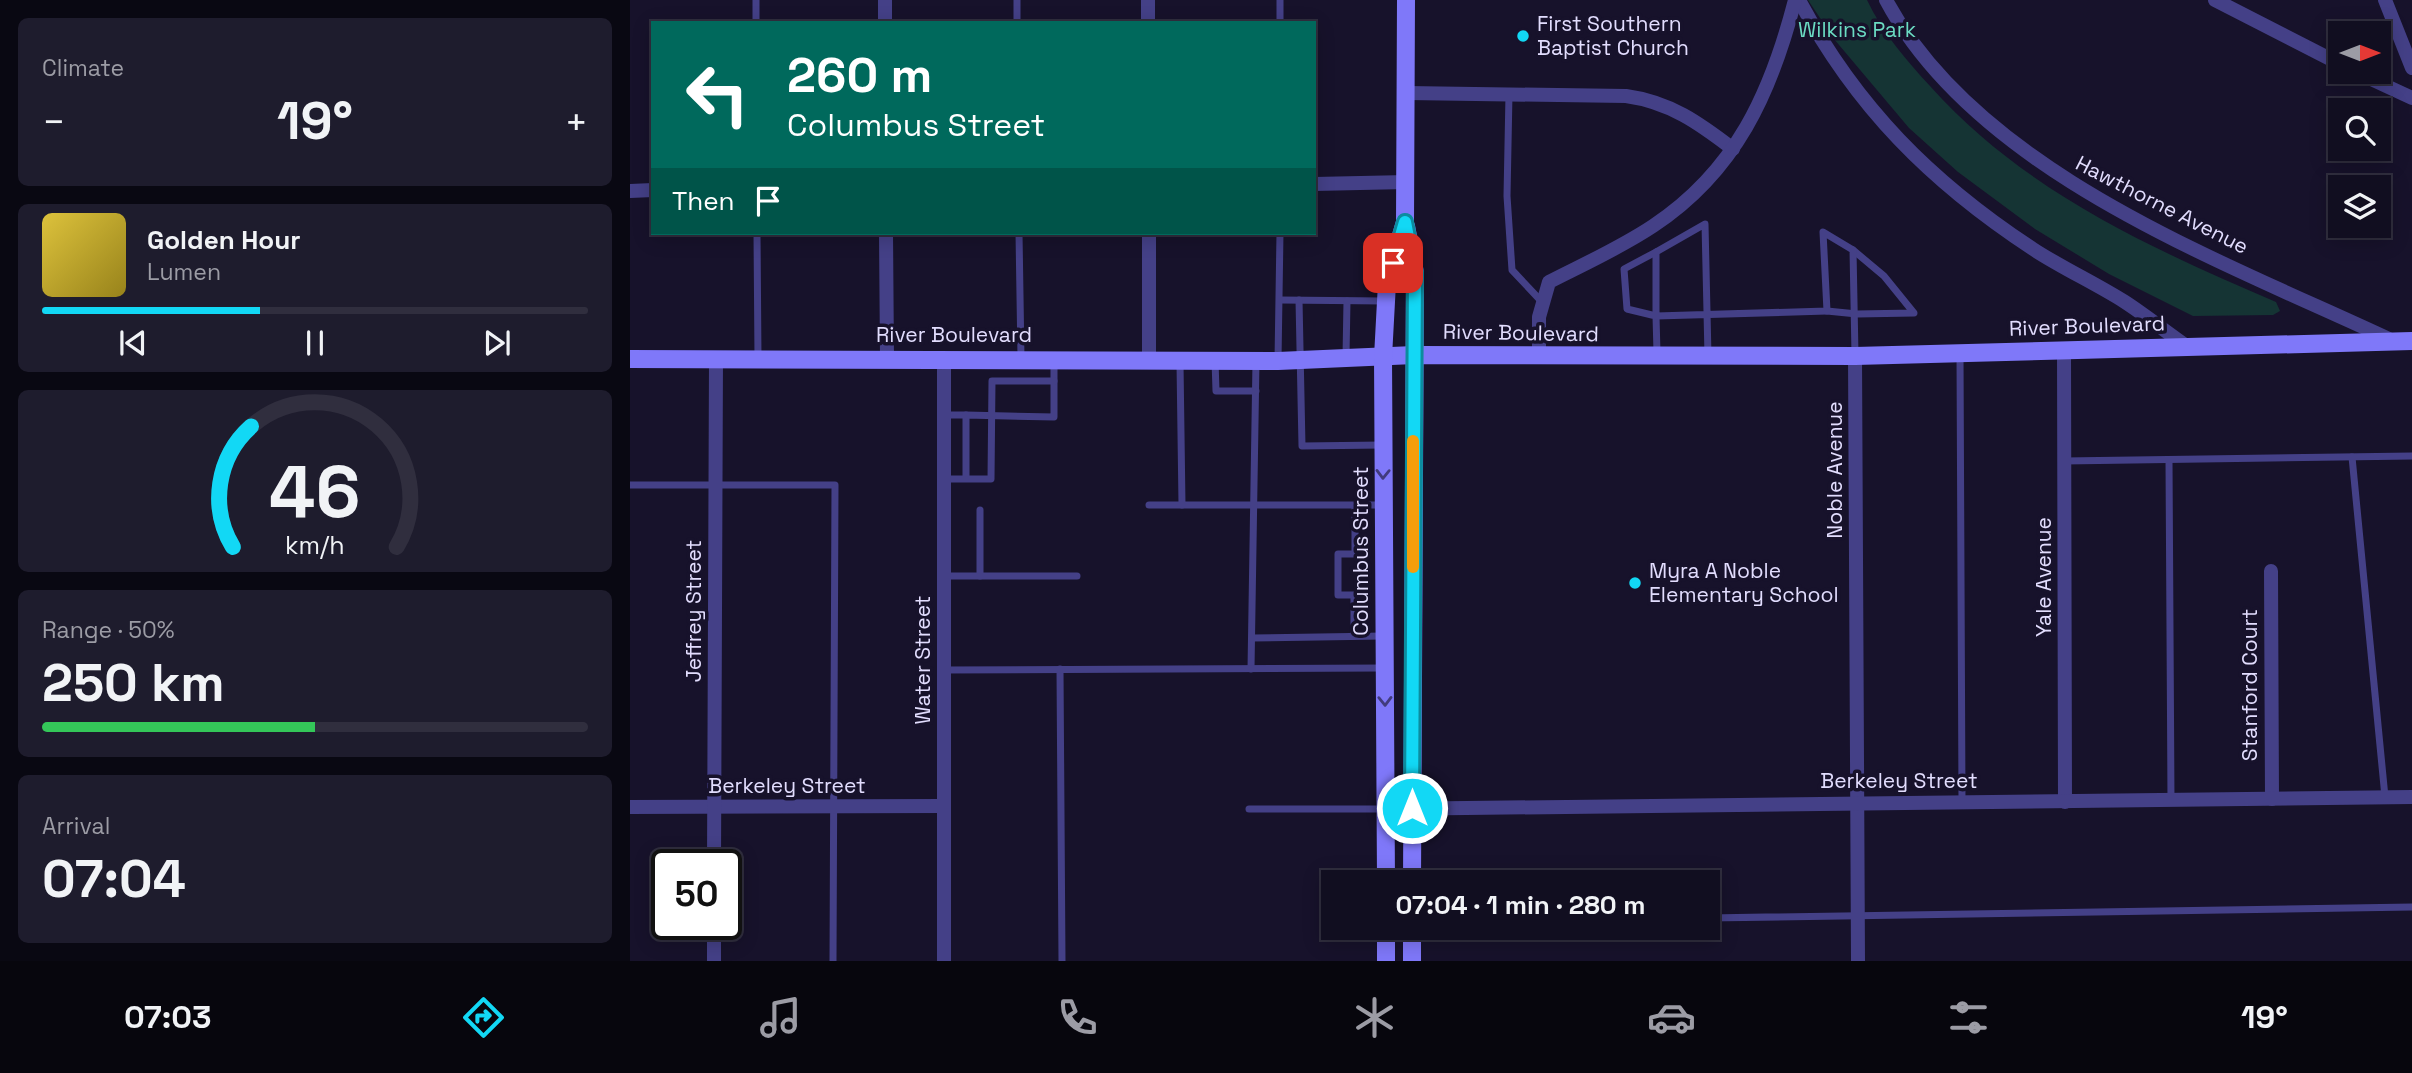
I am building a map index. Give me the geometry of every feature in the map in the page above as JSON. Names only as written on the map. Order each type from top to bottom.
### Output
[{"type":"main road","name":"Columbus Street","points":[[1386,870],[1383,356],[1387,283],[1405,222],[1406,0]]},
{"type":"main road","name":"Columbus Street","points":[[1405,222],[1415,273],[1412,870]]},
{"type":"main road","name":"River Boulevard","points":[[630,359],[1149,358],[1278,361],[1414,355],[1855,356],[2403,341]]},
{"type":"main road","points":[[1386,940],[1386,961]]},
{"type":"main road","points":[[1412,940],[1412,961]]},
{"type":"street","points":[[885,0],[885,21]]},
{"type":"street","points":[[1148,0],[1148,21]]},
{"type":"street","points":[[1539,357],[1539,317],[1549,282],[1655,225],[1707,181],[1733,149],[1769,85],[1797,0]]},
{"type":"street","points":[[1797,0],[1826,49],[1864,102],[1924,166],[2032,249],[2124,302],[2185,345]]},
{"type":"street","name":"Hawthorne Avenue","points":[[1886,0],[1908,35],[1964,98],[2005,135],[2067,181],[2173,238],[2403,341]]},
{"type":"street","points":[[2215,0],[2328,58]]},
{"type":"street","points":[[2385,0],[2412,68]]},
{"type":"street","points":[[2383,84],[2412,97]]},
{"type":"street","points":[[1407,93],[1647,99],[1688,115],[1733,149]]},
{"type":"street","points":[[1316,184],[1407,182]]},
{"type":"street","points":[[630,191],[651,190]]},
{"type":"street","points":[[886,235],[887,358]]},
{"type":"street","points":[[1149,235],[1149,358]]},
{"type":"street","name":"Yale Avenue","points":[[2064,351],[2065,802]]},
{"type":"street","name":"Noble Avenue","points":[[1855,356],[1858,961]]},
{"type":"street","name":"Water Street","points":[[944,358],[944,961]]},
{"type":"street","name":"Jeffrey Street","points":[[714,849],[716,359]]},
{"type":"street","name":"Stanford Court","points":[[2271,570],[2272,799]]},
{"type":"street","name":"Berkeley Street","points":[[1386,808],[2412,797]]},
{"type":"street","name":"Berkeley Street","points":[[630,807],[944,806]]},
{"type":"street","points":[[714,940],[714,961]]},
{"type":"lane","points":[[756,0],[756,21]]},
{"type":"lane","points":[[1017,0],[1017,21]]},
{"type":"lane","points":[[1280,0],[1280,21]]},
{"type":"lane","points":[[1510,94],[1507,196],[1512,270],[1544,303]]},
{"type":"lane","points":[[1709,356],[1706,314],[1705,224],[1624,269],[1628,309],[1656,316],[1706,314],[1827,311],[1857,314],[1914,313],[1884,276],[1853,250],[1823,232],[1827,311]]},
{"type":"lane","points":[[757,235],[758,359]]},
{"type":"lane","points":[[1019,235],[1021,358]]},
{"type":"lane","points":[[1278,361],[1280,235]]},
{"type":"lane","points":[[1853,250],[1857,314],[1855,356]]},
{"type":"lane","points":[[1656,252],[1657,357]]},
{"type":"lane","points":[[1280,300],[1386,301]]},
{"type":"lane","points":[[1299,300],[1302,446],[1383,445]]},
{"type":"lane","points":[[1346,358],[1347,301]]},
{"type":"lane","points":[[1961,354],[1962,802]]},
{"type":"lane","points":[[944,479],[991,479],[992,358]]},
{"type":"lane","points":[[944,415],[1054,417],[1054,358]]},
{"type":"lane","points":[[1180,359],[1182,505]]},
{"type":"lane","points":[[1215,359],[1216,391],[1256,391]]},
{"type":"lane","points":[[1251,669],[1256,360]]},
{"type":"lane","points":[[992,382],[1054,381]]},
{"type":"lane","points":[[966,415],[967,478]]},
{"type":"lane","points":[[2064,461],[2412,456]]},
{"type":"lane","points":[[2352,457],[2385,797]]},
{"type":"lane","points":[[2169,460],[2171,801]]},
{"type":"lane","points":[[630,485],[835,485],[832,961]]},
{"type":"lane","points":[[1149,505],[1382,505]]},
{"type":"lane","points":[[1354,505],[1354,554],[1338,554],[1338,595],[1354,595],[1354,636]]},
{"type":"lane","points":[[980,510],[980,576]]},
{"type":"lane","points":[[944,576],[1077,576]]},
{"type":"lane","points":[[1252,638],[1384,636]]},
{"type":"lane","points":[[944,670],[1384,668]]},
{"type":"lane","points":[[1060,669],[1062,961]]},
{"type":"lane","points":[[1249,809],[1386,808]]},
{"type":"lane","points":[[1720,918],[2412,907]]},
{"type":"green space","name":"Wilkins Park","points":[[1808,0],[1867,0],[1903,56],[1967,123],[2006,156],[2090,213],[2181,260],[2276,302],[2280,311],[2273,315],[2193,316],[2109,274],[2035,229],[1958,172],[1909,128],[1834,39]]},
{"type":"slow traffic","points":[[1413,441],[1413,567]]},
{"type":"place","name":"First Southern Baptist Church","points":[[1523,36]]},
{"type":"place","name":"Myra A Noble Elementary School","points":[[1635,583]]},
{"type":"route","points":[[1393,263],[1405,222],[1415,273],[1412,808]]}]
